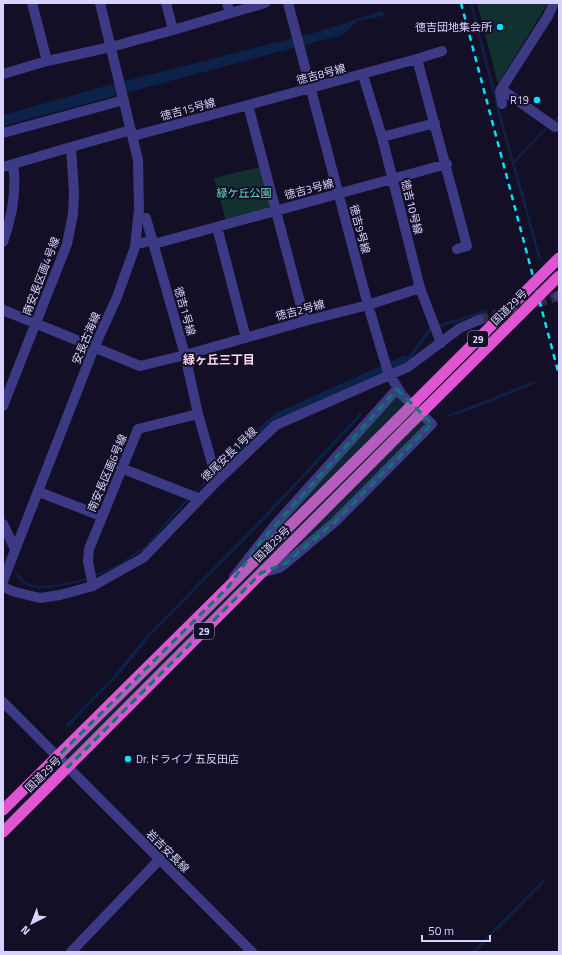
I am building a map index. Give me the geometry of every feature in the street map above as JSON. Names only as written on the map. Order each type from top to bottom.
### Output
[{"type":"highway","name":"国道29号","points":[[3,810],[559,258]]},
{"type":"highway","name":"国道29号","points":[[3,832],[559,276]]},
{"type":"street","points":[[32,3],[47,61]]},
{"type":"street","points":[[100,3],[111,47]]},
{"type":"street","points":[[166,3],[173,30]]},
{"type":"street","points":[[227,3],[230,14]]},
{"type":"street","points":[[3,74],[47,61],[111,47],[265,3]]},
{"type":"street","name":"徳吉9号線","points":[[262,573],[286,563],[324,531],[432,424],[398,389],[388,374],[338,194],[288,3]]},
{"type":"street","points":[[502,104],[502,89],[548,16],[554,3]]},
{"type":"street","name":"安長古海線","points":[[3,582],[94,348],[117,297],[134,247],[139,209],[138,160],[111,47]]},
{"type":"street","name":"徳吉8号線","points":[[248,105],[364,75],[442,51]]},
{"type":"street","points":[[417,59],[467,246],[456,249]]},
{"type":"street","name":"徳吉10号線","points":[[364,75],[382,137],[420,288],[441,343]]},
{"type":"street","points":[[502,89],[555,127]]},
{"type":"street","points":[[3,133],[124,97]]},
{"type":"street","points":[[248,105],[305,321]]},
{"type":"street","name":"徳吉15号線","points":[[71,147],[248,105]]},
{"type":"street","points":[[382,137],[435,123]]},
{"type":"street","points":[[3,242],[7,218],[14,196],[8,166],[71,147]]},
{"type":"street","name":"南安長区画4号線","points":[[3,406],[62,257],[70,230],[74,192],[71,147]]},
{"type":"street","name":"徳吉3号線","points":[[142,243],[154,242],[217,227],[446,164]]},
{"type":"street","name":"徳吉1号線","points":[[146,218],[185,355],[198,414],[218,481]]},
{"type":"street","points":[[217,227],[246,338]]},
{"type":"street","name":"徳吉2号線","points":[[3,310],[140,366],[368,305],[420,288]]},
{"type":"street","name":"徳尾安長1号線","points":[[3,587],[15,592],[40,598],[60,595],[93,586],[143,558],[218,481],[276,425],[335,400],[388,374],[408,367],[460,328],[479,320]]},
{"type":"street","points":[[228,587],[244,562],[266,535],[398,389]]},
{"type":"street","name":"南安長区画6号線","points":[[93,586],[88,562],[89,549],[101,516],[138,429],[198,414]]},
{"type":"street","points":[[121,468],[200,499]]},
{"type":"street","points":[[39,492],[101,516]]},
{"type":"street","points":[[3,524],[15,549]]},
{"type":"street","name":"岩吉安長線","points":[[3,702],[252,952]]},
{"type":"street","points":[[71,952],[160,859]]},
{"type":"highlighted area","points":[[397,389],[432,424],[335,522],[286,563],[261,573],[68,767],[57,757],[228,587],[262,540]]},
{"type":"green space","points":[[477,3],[548,3],[498,84]]},
{"type":"green space","name":"緑ケ丘公園","points":[[260,167],[271,205],[268,210],[226,221],[214,178]]},
{"type":"water","points":[[381,11],[385,12],[383,16],[358,21],[342,35],[3,126],[3,115],[102,87],[317,32]]},
{"type":"water","points":[[489,309],[485,313],[432,330],[411,360],[303,409],[210,479],[196,492],[145,548],[119,566],[96,576],[95,575],[119,564],[145,546],[178,508],[208,478],[208,468],[211,472],[231,451],[276,413],[405,355],[408,357],[430,327]]},
{"type":"water","points":[[535,381],[536,383],[478,407],[448,417],[448,415]]},
{"type":"water","points":[[360,413],[362,415],[247,538],[150,636],[122,671],[68,727],[66,725],[111,679],[149,633],[262,518]]},
{"type":"water","points":[[18,573],[23,580],[30,584],[39,586],[50,586],[87,578],[87,580],[49,588],[39,588],[29,586],[22,582],[16,575]]},
{"type":"water","points":[[520,903],[522,905],[499,929],[496,927]]},
{"type":"waterway","points":[[471,3],[499,113],[540,259]]},
{"type":"waterway","points":[[555,121],[559,117]]},
{"type":"waterway","points":[[514,162],[549,125]]},
{"type":"waterway","points":[[519,906],[544,881]]},
{"type":"waterway","points":[[474,952],[499,926]]},
{"type":"tunnel","points":[[479,320],[558,296]]},
{"type":"railway","points":[[461,3],[559,375]]},
{"type":"place","name":"徳吉団地集会所","points":[[500,27]]},
{"type":"place","name":"R19","points":[[537,100]]},
{"type":"place","name":"Dr.ドライブ 五反田店","points":[[128,759]]},
{"type":"district","name":"緑ヶ丘三丁目","points":[[219,360]]}]
